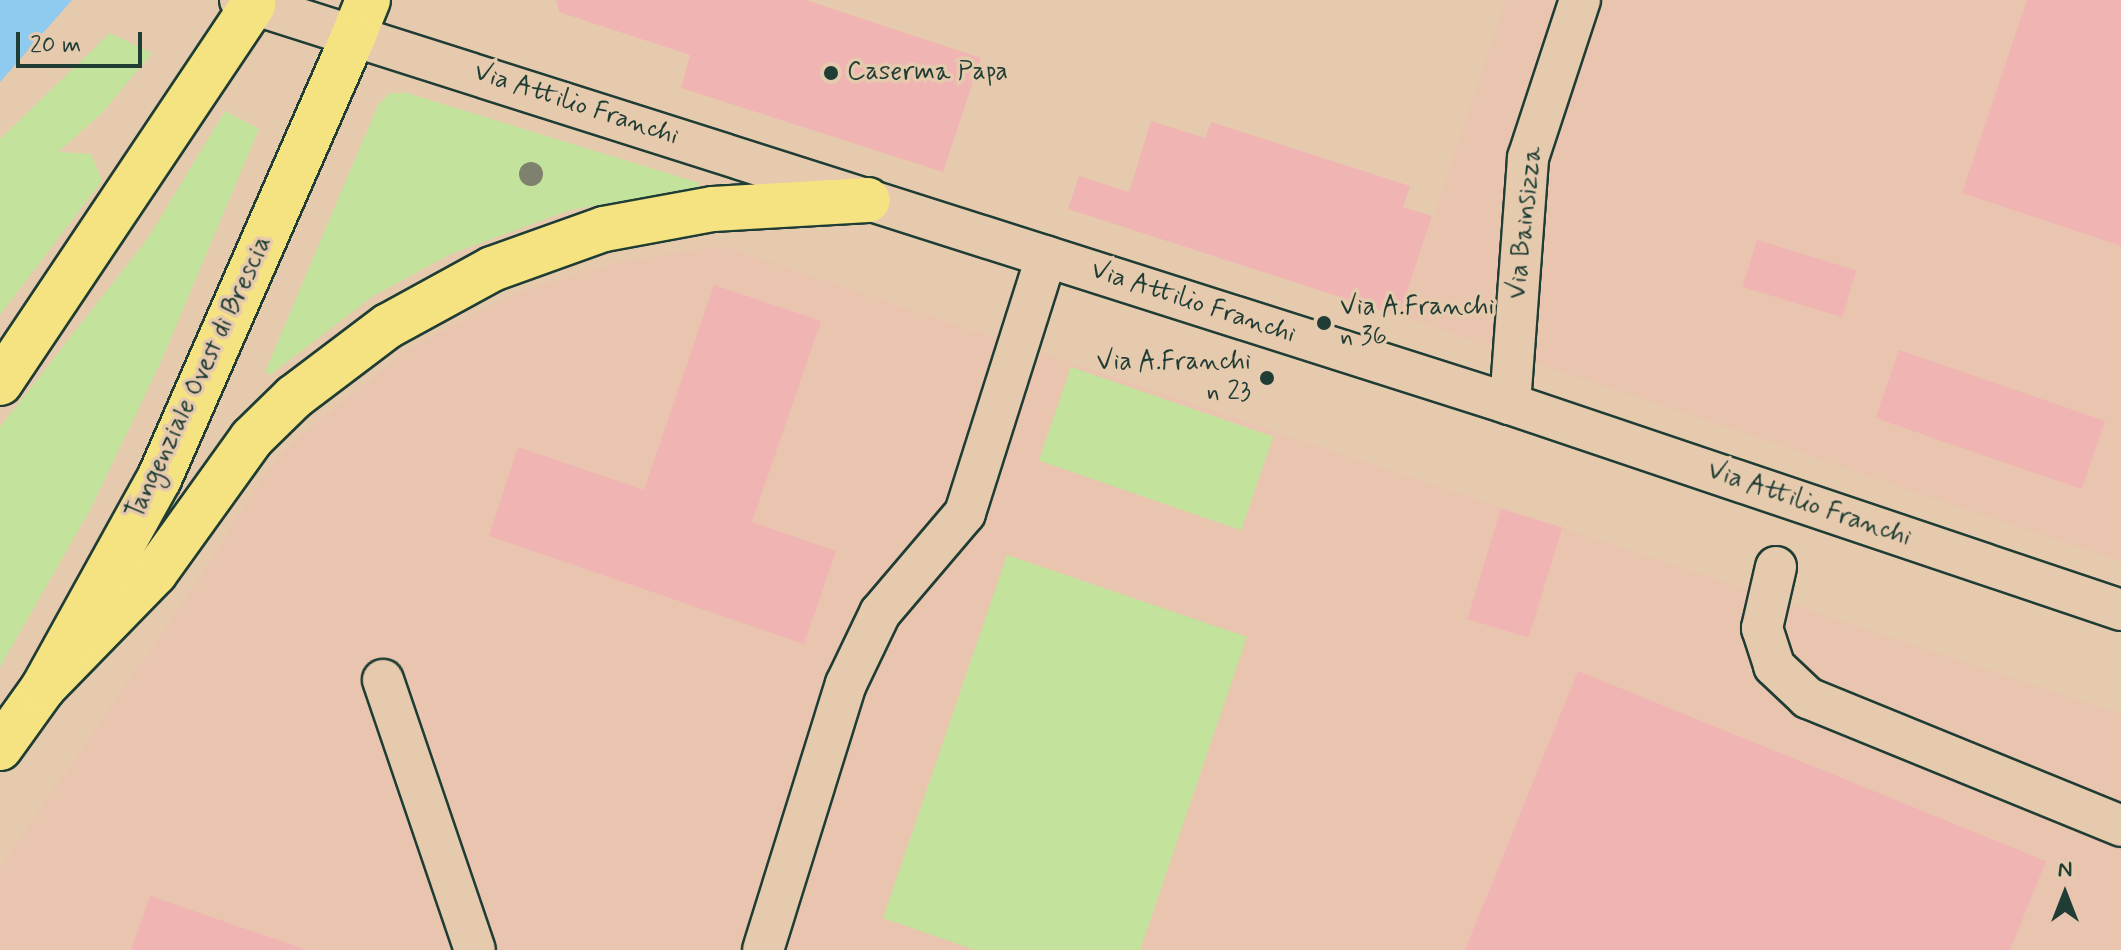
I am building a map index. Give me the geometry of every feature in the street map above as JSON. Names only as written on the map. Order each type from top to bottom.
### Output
[{"type":"highway","points":[[0,383],[250,2]]},
{"type":"highway","name":"Tangenziale Ovest di Brescia","points":[[0,748],[43,688],[159,479],[360,18]]},
{"type":"highway","points":[[43,688],[155,573],[252,438],[340,360],[401,318],[492,269],[604,229],[713,209],[868,200]]},
{"type":"street","name":"Via Bainsizza","points":[[1510,404],[1528,158],[1580,0]]},
{"type":"street","name":"Via Attilio Franchi","points":[[250,2],[360,18],[451,64],[1510,404],[2121,610]]},
{"type":"street","points":[[763,950],[846,684],[880,613],[965,513],[1046,257]]},
{"type":"street","points":[[1776,567],[1762,628],[1774,666],[1808,698],[2121,826]]},
{"type":"street","points":[[383,680],[475,950]]},
{"type":"shaded area","points":[[1506,0],[2121,0],[2121,562],[1399,316]]},
{"type":"shaded area","points":[[722,246],[2121,714],[2121,950],[0,950],[0,867],[193,588],[268,469],[301,435],[412,347],[510,296],[613,263]]},
{"type":"green space","points":[[110,33],[152,53],[102,113],[58,152],[91,154],[102,181],[0,315],[0,139]]},
{"type":"green space","points":[[390,93],[407,93],[699,183],[697,188],[570,210],[449,255],[373,296],[270,375],[265,372],[378,105]]},
{"type":"green space","points":[[225,111],[259,129],[161,362],[90,510],[0,667],[0,427],[148,238]]},
{"type":"green space","points":[[1071,367],[1273,437],[1241,530],[1039,461]]},
{"type":"green space","points":[[1007,555],[1247,637],[1140,950],[975,950],[883,918]]},
{"type":"water","points":[[0,0],[72,0],[0,82]]},
{"type":"building","name":"Caserma Papa","points":[[556,0],[806,0],[981,58],[943,172],[681,88],[690,55],[559,12]]},
{"type":"building","points":[[2027,0],[2121,0],[2121,246],[1962,193]]},
{"type":"building","points":[[1151,121],[1205,138],[1211,122],[1410,186],[1403,207],[1432,216],[1399,316],[1068,209],[1079,176],[1129,192]]},
{"type":"building","points":[[1757,240],[1856,270],[1842,317],[1743,287]]},
{"type":"building","points":[[714,285],[821,321],[752,522],[836,551],[804,644],[489,536],[518,447],[644,490]]},
{"type":"building","points":[[1899,350],[2105,421],[2082,489],[1876,418]]},
{"type":"building","points":[[1501,509],[1562,528],[1529,638],[1467,619]]},
{"type":"building","points":[[1578,671],[2046,861],[2010,950],[1465,950]]},
{"type":"building","points":[[150,896],[307,950],[131,950]]},
{"type":"place","name":"Caserma Papa","points":[[831,73]]},
{"type":"place","name":"Via A.Franchi n 36","points":[[1324,323]]},
{"type":"place","name":"Via A.Franchi n 23","points":[[1267,378]]}]
